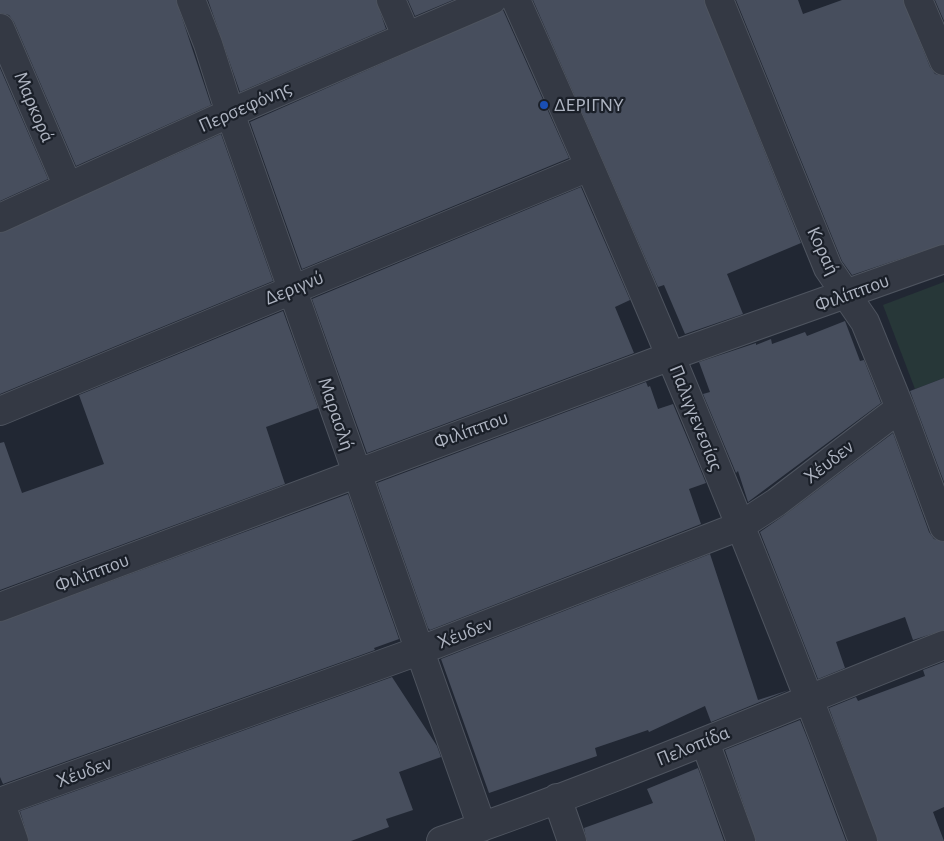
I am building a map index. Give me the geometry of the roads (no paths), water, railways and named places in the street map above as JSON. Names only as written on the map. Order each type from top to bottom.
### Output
[{"type":"street","name":"Μαρασλή","points":[[190,0],[208,44],[230,113],[482,827]]},
{"type":"street","points":[[391,0],[406,35]]},
{"type":"street","name":"Περσεφόνης","points":[[0,218],[406,35],[492,0]]},
{"type":"street","name":"Παλιγγενεσίας","points":[[516,0],[671,356],[810,698],[863,841]]},
{"type":"street","name":"Κοραή","points":[[719,0],[828,268],[865,322],[900,408],[944,527]]},
{"type":"street","points":[[918,0],[944,61]]},
{"type":"street","name":"Μαρκορά","points":[[0,28],[68,187]]},
{"type":"street","name":"Δεριγνύ","points":[[0,411],[589,167]]},
{"type":"street","name":"Φιλίππου","points":[[0,607],[671,356],[944,259]]},
{"type":"street","name":"Χέυδεν","points":[[0,802],[421,650],[740,526],[777,502],[900,408]]},
{"type":"street","name":"Πελοπίδα","points":[[441,841],[705,742],[944,645]]},
{"type":"street","points":[[705,742],[741,841]]},
{"type":"street","points":[[557,798],[572,841]]},
{"type":"street","points":[[0,802],[14,841]]},
{"type":"place","name":"ΔΕΡΙΓΝΥ","points":[[544,105]]}]
